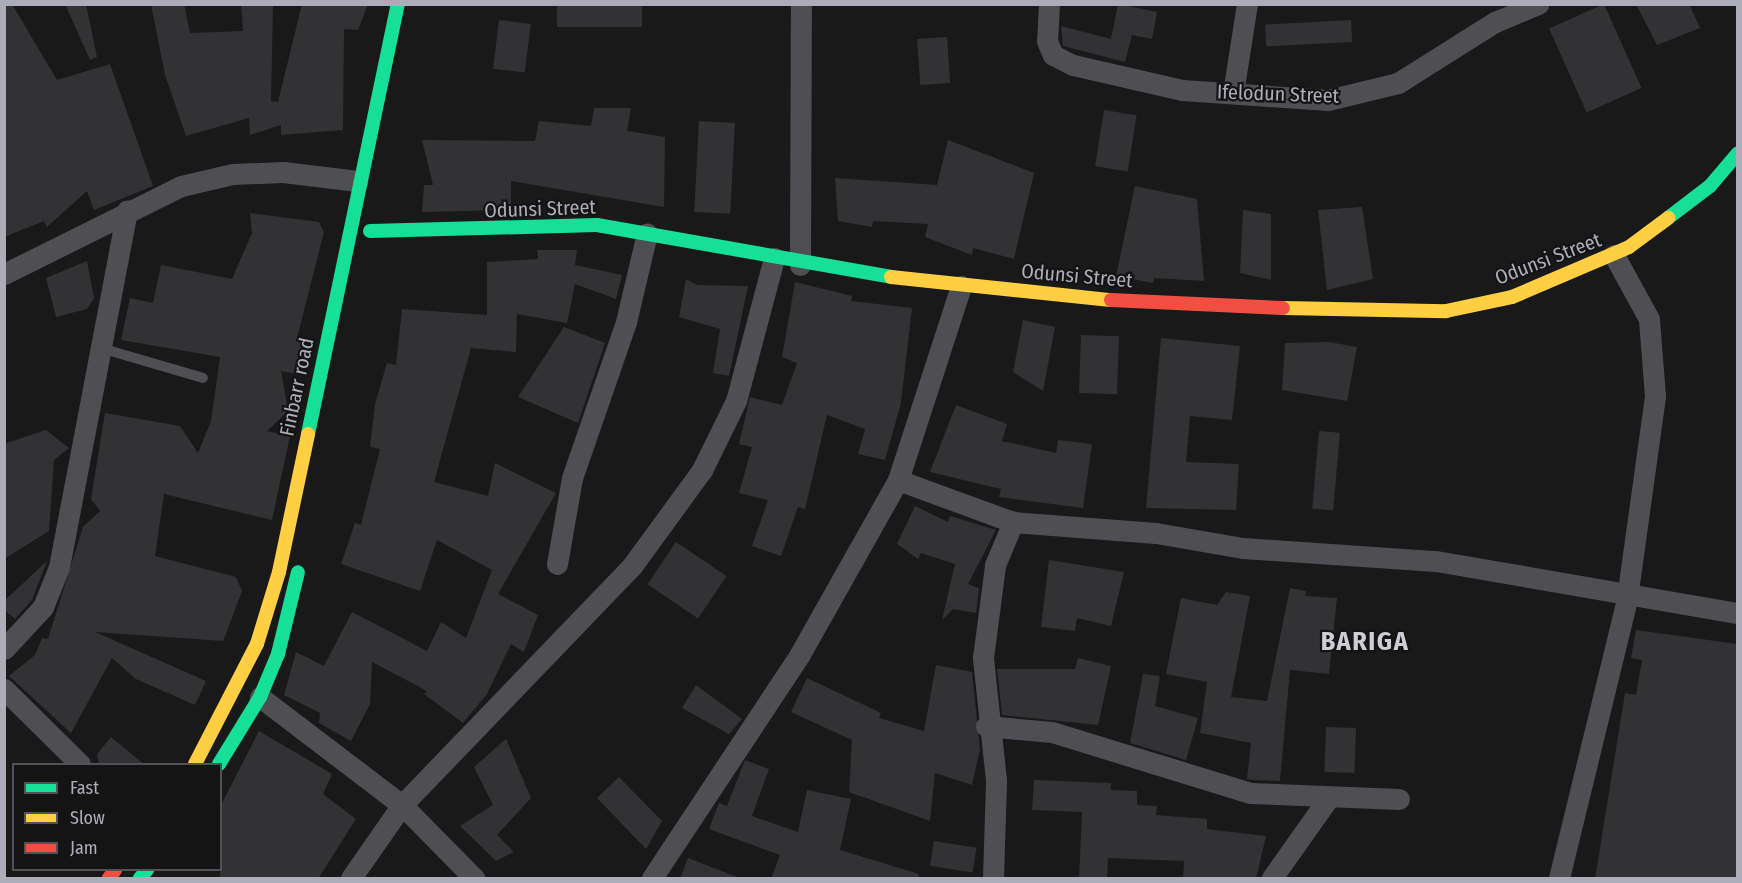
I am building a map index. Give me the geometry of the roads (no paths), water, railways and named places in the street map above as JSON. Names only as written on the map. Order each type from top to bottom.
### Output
[{"type":"street","name":"Finbarr road","points":[[196,763],[256,644],[279,572],[357,181],[398,4]]},
{"type":"street","points":[[800,265],[801,4]]},
{"type":"street","name":"Ifelodun Street","points":[[1049,4],[1047,41],[1053,55],[1072,65],[1182,90],[1328,100],[1371,93],[1398,83],[1495,22],[1538,4]]},
{"type":"street","points":[[1233,93],[1247,4]]},
{"type":"street","name":"Odunsi Street","points":[[396,94],[369,237],[597,225],[774,258],[800,265],[961,286],[1189,307],[1446,311],[1512,297],[1614,255],[1677,214],[1737,153]]},
{"type":"street","points":[[4,274],[127,210],[181,186],[233,174],[283,172],[357,181]]},
{"type":"street","points":[[4,649],[43,607],[59,567],[104,349],[127,210]]},
{"type":"street","points":[[557,564],[572,478],[626,322],[647,234]]},
{"type":"street","points":[[1558,879],[1627,598],[1656,367],[1649,319],[1614,255]]},
{"type":"street","points":[[351,879],[402,805],[632,566],[702,470],[736,401],[774,258]]},
{"type":"street","points":[[652,879],[800,654],[898,480],[961,286]]},
{"type":"street","points":[[898,480],[1013,522],[1156,533],[1243,548],[1436,561],[1522,572],[1627,598],[1737,613]]},
{"type":"street","points":[[993,879],[996,780],[986,726],[983,658],[995,565],[1013,522]]},
{"type":"street","points":[[220,763],[260,697],[278,654],[302,556]]},
{"type":"street","points":[[4,689],[78,763]]},
{"type":"street","points":[[260,697],[402,805],[474,879]]},
{"type":"street","points":[[986,726],[1052,732],[1250,793],[1327,800],[1399,799]]},
{"type":"street","points":[[1272,879],[1327,800]]},
{"type":"lane","points":[[104,349],[203,378]]},
{"type":"district","name":"BARIGA","points":[[1365,642]]}]
